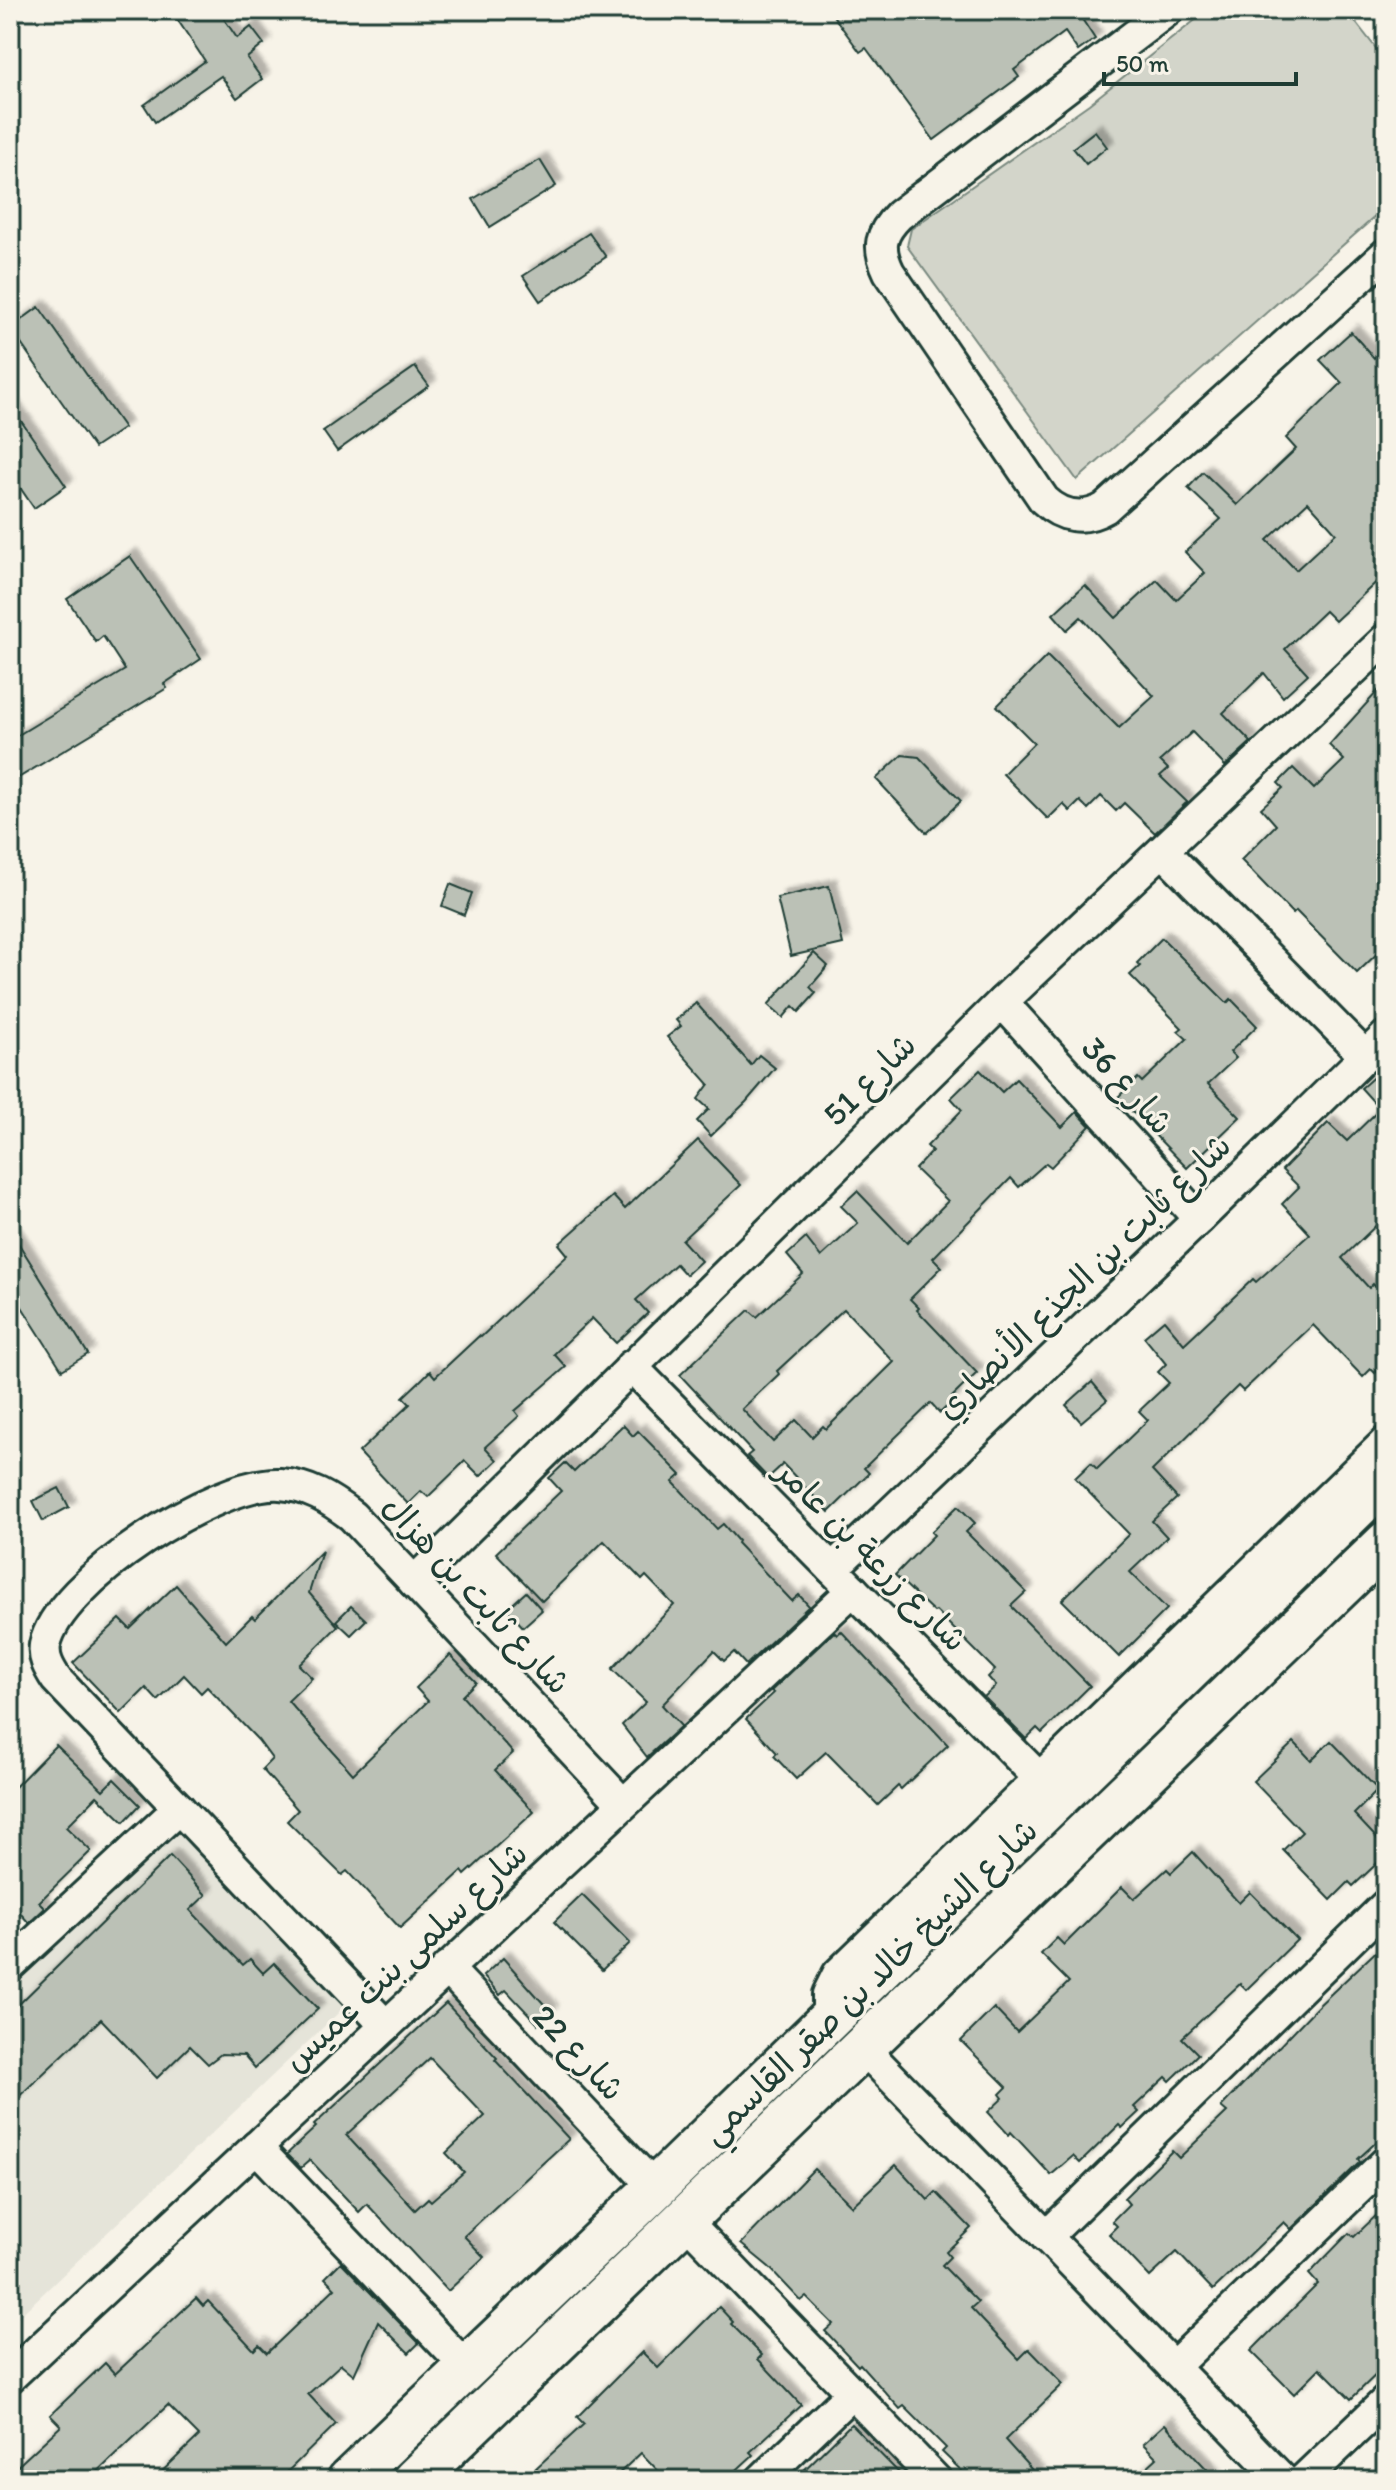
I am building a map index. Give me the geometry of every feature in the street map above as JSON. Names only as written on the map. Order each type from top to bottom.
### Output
[{"type":"main road","name":"شارع الشيخ خالد بن صقر القاسمي","points":[[349,2480],[828,2021],[1048,1788],[1386,1479]]},
{"type":"main road","name":"شارع الشيخ خالد بن صقر القاسمي","points":[[414,2480],[1386,1543]]},
{"type":"street","points":[[1168,10],[899,215],[888,227],[882,242],[882,257],[889,272],[1044,500],[1056,511],[1069,515],[1094,515],[1105,508],[1386,254]]},
{"type":"street","name":"شارع 51","points":[[414,1582],[1002,1002],[1386,639]]},
{"type":"street","points":[[1163,851],[1375,1046]]},
{"type":"street","name":"شارع 36","points":[[1002,1002],[1199,1219]]},
{"type":"street","name":"شارع ثابت بن الجذع الأنصاري","points":[[842,1580],[1375,1046]]},
{"type":"street","name":"شارع زرعة بن عامر","points":[[631,1366],[1048,1788]]},
{"type":"street","points":[[1048,1788],[1386,1442]]},
{"type":"street","name":"شارع ثابت بن هزال","points":[[386,2026],[56,1679],[47,1665],[44,1648],[49,1631],[83,1589],[143,1538],[213,1501],[251,1487],[278,1484],[305,1488],[330,1499],[352,1516],[623,1804]]},
{"type":"street","name":"شارع سلمى بنت عميس","points":[[10,2377],[623,1804],[842,1580]]},
{"type":"street","points":[[10,1965],[179,1808]]},
{"type":"street","points":[[1046,2237],[1386,1905]]},
{"type":"street","name":"شارع 22","points":[[447,1968],[655,2188]]},
{"type":"street","points":[[863,2048],[1283,2480]]},
{"type":"street","points":[[256,2147],[467,2368]]},
{"type":"street","points":[[1173,2367],[1386,2162]]},
{"type":"street","points":[[685,2220],[936,2480]]},
{"type":"street","points":[[761,2480],[852,2393]]},
{"type":"street","points":[[1303,2480],[1386,2401]]},
{"type":"shaded area","points":[[1208,10],[1346,10],[1386,61],[1386,207],[1077,480],[907,246],[911,229],[1089,104]]},
{"type":"shaded area","points":[[177,1822],[353,1999],[10,2325],[10,1991]]},
{"type":"building","points":[[171,10],[218,10],[237,38],[251,27],[264,44],[247,58],[262,79],[237,98],[221,76],[155,122],[144,105],[205,61]]},
{"type":"building","points":[[829,10],[1095,10],[1082,19],[1095,39],[1078,51],[1065,32],[1014,70],[1019,77],[934,140],[866,48],[860,52]]},
{"type":"building","points":[[1095,131],[1107,147],[1086,164],[1073,148]]},
{"type":"building","points":[[540,160],[556,186],[490,227],[473,199]]},
{"type":"building","points":[[589,233],[606,257],[540,301],[523,276]]},
{"type":"building","points":[[39,307],[124,428],[94,448],[10,328]]},
{"type":"building","points":[[1351,332],[1374,358],[1386,346],[1386,573],[1335,621],[1325,611],[1285,649],[1308,674],[1283,697],[1264,673],[1223,713],[1251,742],[1225,766],[1192,732],[1160,761],[1168,769],[1160,776],[1187,802],[1155,833],[1124,803],[1116,811],[1101,796],[1088,809],[1080,801],[1070,811],[1063,804],[1048,819],[1003,774],[1034,743],[997,706],[1047,656],[1119,728],[1154,696],[1081,617],[1067,630],[1053,614],[1085,585],[1116,618],[1157,580],[1176,600],[1205,573],[1185,552],[1221,519],[1188,488],[1203,472],[1237,505],[1296,449],[1286,438],[1342,383],[1320,360]],"holes":[[[1308,502],[1336,533],[1296,570],[1267,540]]]},
{"type":"building","points":[[415,367],[429,386],[337,451],[323,431]]},
{"type":"building","points":[[10,405],[66,486],[34,508],[10,473]]},
{"type":"building","points":[[130,556],[201,659],[164,684],[167,688],[10,783],[10,740],[125,670],[103,636],[96,642],[67,599]]},
{"type":"building","points":[[1386,682],[1386,945],[1357,973],[1241,860],[1276,825],[1261,808],[1283,788],[1278,783],[1293,768],[1314,789],[1344,760],[1329,745]]},
{"type":"building","points":[[902,755],[919,757],[961,801],[927,833],[876,779]]},
{"type":"building","points":[[450,884],[472,893],[464,915],[442,906]]},
{"type":"building","points":[[829,886],[843,944],[791,956],[777,898]]},
{"type":"building","points":[[1162,938],[1227,1003],[1231,999],[1257,1026],[1230,1052],[1236,1058],[1208,1084],[1240,1117],[1187,1168],[1118,1097],[1138,1078],[1142,1082],[1187,1039],[1178,1031],[1182,1028],[1130,975],[1140,966],[1137,963]]},
{"type":"building","points":[[814,953],[828,966],[810,987],[816,993],[799,1012],[793,1006],[783,1018],[768,1005]]},
{"type":"building","points":[[696,1003],[751,1065],[759,1055],[775,1068],[711,1136],[697,1121],[709,1109],[698,1099],[709,1084],[667,1037],[681,1026],[676,1020]]},
{"type":"building","points":[[1386,1066],[1386,1216],[1342,1258],[1369,1288],[1373,1284],[1386,1298],[1386,1362],[1375,1373],[1371,1369],[1363,1377],[1313,1325],[1243,1391],[1238,1386],[1152,1471],[1177,1498],[1152,1521],[1167,1537],[1130,1572],[1167,1609],[1119,1657],[1062,1600],[1129,1534],[1075,1478],[1091,1463],[1097,1469],[1148,1420],[1139,1411],[1169,1383],[1158,1372],[1166,1364],[1144,1337],[1164,1320],[1184,1344],[1253,1279],[1256,1282],[1310,1234],[1282,1204],[1299,1187],[1282,1170],[1328,1123],[1347,1141],[1380,1109],[1361,1088]]},
{"type":"building","points":[[980,1070],[1002,1092],[1016,1079],[1062,1127],[1077,1112],[1090,1126],[1051,1167],[1046,1163],[1019,1187],[1011,1178],[933,1258],[942,1267],[910,1299],[977,1373],[940,1413],[931,1403],[864,1468],[869,1473],[829,1512],[783,1464],[768,1478],[747,1456],[752,1452],[680,1375],[749,1310],[757,1317],[803,1274],[787,1255],[806,1238],[821,1257],[858,1223],[841,1206],[857,1191],[907,1243],[948,1201],[915,1169],[932,1151],[927,1146],[962,1110],[951,1098]],"holes":[[[844,1309],[894,1362],[826,1429],[823,1426],[812,1437],[796,1420],[773,1442],[742,1409],[779,1374],[777,1371]]]},
{"type":"building","points":[[698,1140],[741,1185],[682,1240],[701,1261],[686,1275],[676,1264],[636,1300],[648,1313],[616,1343],[592,1318],[554,1354],[566,1367],[515,1411],[519,1416],[485,1447],[497,1460],[480,1476],[465,1461],[428,1497],[421,1491],[408,1504],[359,1452],[410,1404],[403,1397],[430,1371],[435,1377],[568,1255],[559,1244],[613,1196],[625,1209]]},
{"type":"building","points":[[10,1230],[88,1354],[62,1370],[10,1288]]},
{"type":"building","points":[[1092,1382],[1107,1400],[1081,1422],[1066,1405]]},
{"type":"building","points":[[623,1425],[633,1436],[638,1431],[681,1475],[673,1482],[717,1529],[723,1524],[792,1601],[799,1595],[809,1606],[746,1665],[734,1652],[724,1661],[714,1651],[662,1705],[681,1726],[647,1757],[622,1725],[646,1702],[612,1669],[674,1605],[646,1576],[642,1580],[604,1541],[542,1601],[496,1553],[561,1491],[549,1478],[565,1463],[574,1472]]},
{"type":"building","points":[[59,1488],[69,1507],[43,1521],[33,1501]]},
{"type":"building","points":[[958,1506],[975,1523],[966,1532],[1026,1592],[1011,1606],[1090,1686],[1042,1733],[1037,1728],[1026,1739],[984,1697],[996,1686],[988,1677],[995,1670],[895,1575],[934,1535],[931,1532]]},
{"type":"building","points":[[322,1551],[309,1593],[338,1626],[299,1665],[312,1678],[288,1701],[353,1774],[428,1701],[416,1688],[450,1655],[476,1682],[462,1696],[513,1753],[495,1770],[534,1812],[465,1875],[462,1871],[400,1928],[347,1871],[342,1875],[287,1821],[298,1810],[262,1769],[272,1759],[207,1687],[201,1693],[184,1675],[158,1701],[146,1688],[121,1713],[73,1663],[120,1619],[130,1629],[176,1585],[226,1642],[252,1616],[255,1619]]},
{"type":"building","points":[[526,1592],[542,1610],[523,1627],[507,1609]]},
{"type":"building","points":[[351,1606],[366,1620],[351,1635],[336,1621]]},
{"type":"building","points":[[841,1631],[948,1745],[901,1789],[898,1786],[878,1805],[826,1752],[796,1779],[746,1719],[834,1632],[837,1635]]},
{"type":"building","points":[[1331,1741],[1378,1790],[1354,1814],[1386,1848],[1386,1855],[1353,1886],[1349,1882],[1331,1900],[1283,1850],[1302,1832],[1253,1781],[1294,1742],[1311,1760]]},
{"type":"building","points":[[56,1745],[103,1790],[114,1779],[140,1805],[124,1822],[97,1796],[66,1827],[91,1851],[39,1902],[45,1908],[29,1923],[10,1902],[10,1792]]},
{"type":"building","points":[[1193,1852],[1239,1903],[1250,1892],[1297,1940],[1246,1990],[1240,1984],[1182,2038],[1198,2054],[1170,2081],[1166,2077],[1134,2107],[1139,2112],[1122,2128],[1119,2125],[1080,2163],[1073,2156],[1051,2175],[988,2112],[1003,2098],[1000,2094],[1007,2087],[961,2041],[994,2008],[1017,2032],[1069,1982],[1041,1954],[1057,1938],[1064,1945],[1122,1887],[1134,1899],[1167,1869],[1171,1873]]},
{"type":"building","points":[[170,1856],[206,1895],[190,1910],[243,1965],[250,1959],[263,1973],[274,1963],[318,2009],[255,2068],[244,2055],[221,2054],[208,2064],[190,2046],[157,2078],[101,2019],[10,2105],[10,2013]]},
{"type":"building","points":[[582,1895],[630,1943],[602,1970],[554,1922]]},
{"type":"building","points":[[1386,1942],[1386,2133],[1291,2229],[1284,2222],[1213,2290],[1177,2252],[1150,2277],[1109,2234],[1117,2226],[1112,2221],[1129,2204],[1124,2198],[1172,2151],[1179,2158],[1227,2112],[1221,2107],[1317,2007]]},
{"type":"building","points":[[503,1958],[551,2012],[538,2024],[506,1990],[500,1995],[483,1976]]},
{"type":"building","points":[[446,2003],[569,2139],[464,2236],[484,2257],[448,2291],[367,2204],[359,2212],[310,2160],[301,2168],[287,2154],[316,2127],[314,2125]],"holes":[[[430,2058],[485,2116],[446,2153],[464,2172],[431,2201],[428,2198],[415,2210],[346,2135]]]},
{"type":"building","points":[[896,2165],[928,2200],[936,2192],[971,2228],[946,2252],[950,2257],[942,2265],[978,2302],[971,2308],[1019,2359],[1029,2349],[1063,2384],[1005,2440],[1041,2480],[971,2480],[942,2452],[946,2448],[904,2406],[900,2409],[825,2331],[833,2324],[806,2297],[801,2301],[769,2267],[741,2244],[814,2169],[852,2206]]},
{"type":"building","points":[[1386,2206],[1386,2365],[1351,2399],[1320,2368],[1294,2394],[1251,2351],[1318,2284],[1309,2274],[1349,2233],[1354,2237]]},
{"type":"building","points":[[341,2262],[419,2343],[409,2353],[378,2322],[354,2375],[341,2364],[308,2394],[336,2424],[279,2480],[153,2480],[199,2436],[168,2405],[89,2480],[10,2480],[10,2473],[61,2426],[50,2415],[105,2363],[115,2374],[196,2298],[203,2306],[208,2301],[254,2350],[259,2345],[267,2353],[335,2288],[325,2278]]},
{"type":"building","points":[[719,2307],[733,2322],[731,2324],[762,2355],[758,2359],[801,2405],[750,2452],[753,2455],[726,2480],[667,2480],[641,2453],[612,2480],[528,2480],[538,2470],[536,2468],[584,2424],[577,2417],[642,2352],[658,2368]]},
{"type":"building","points":[[851,2424],[906,2480],[794,2480]]},
{"type":"building","points":[[1165,2424],[1217,2480],[1133,2480],[1157,2458],[1143,2444]]}]
